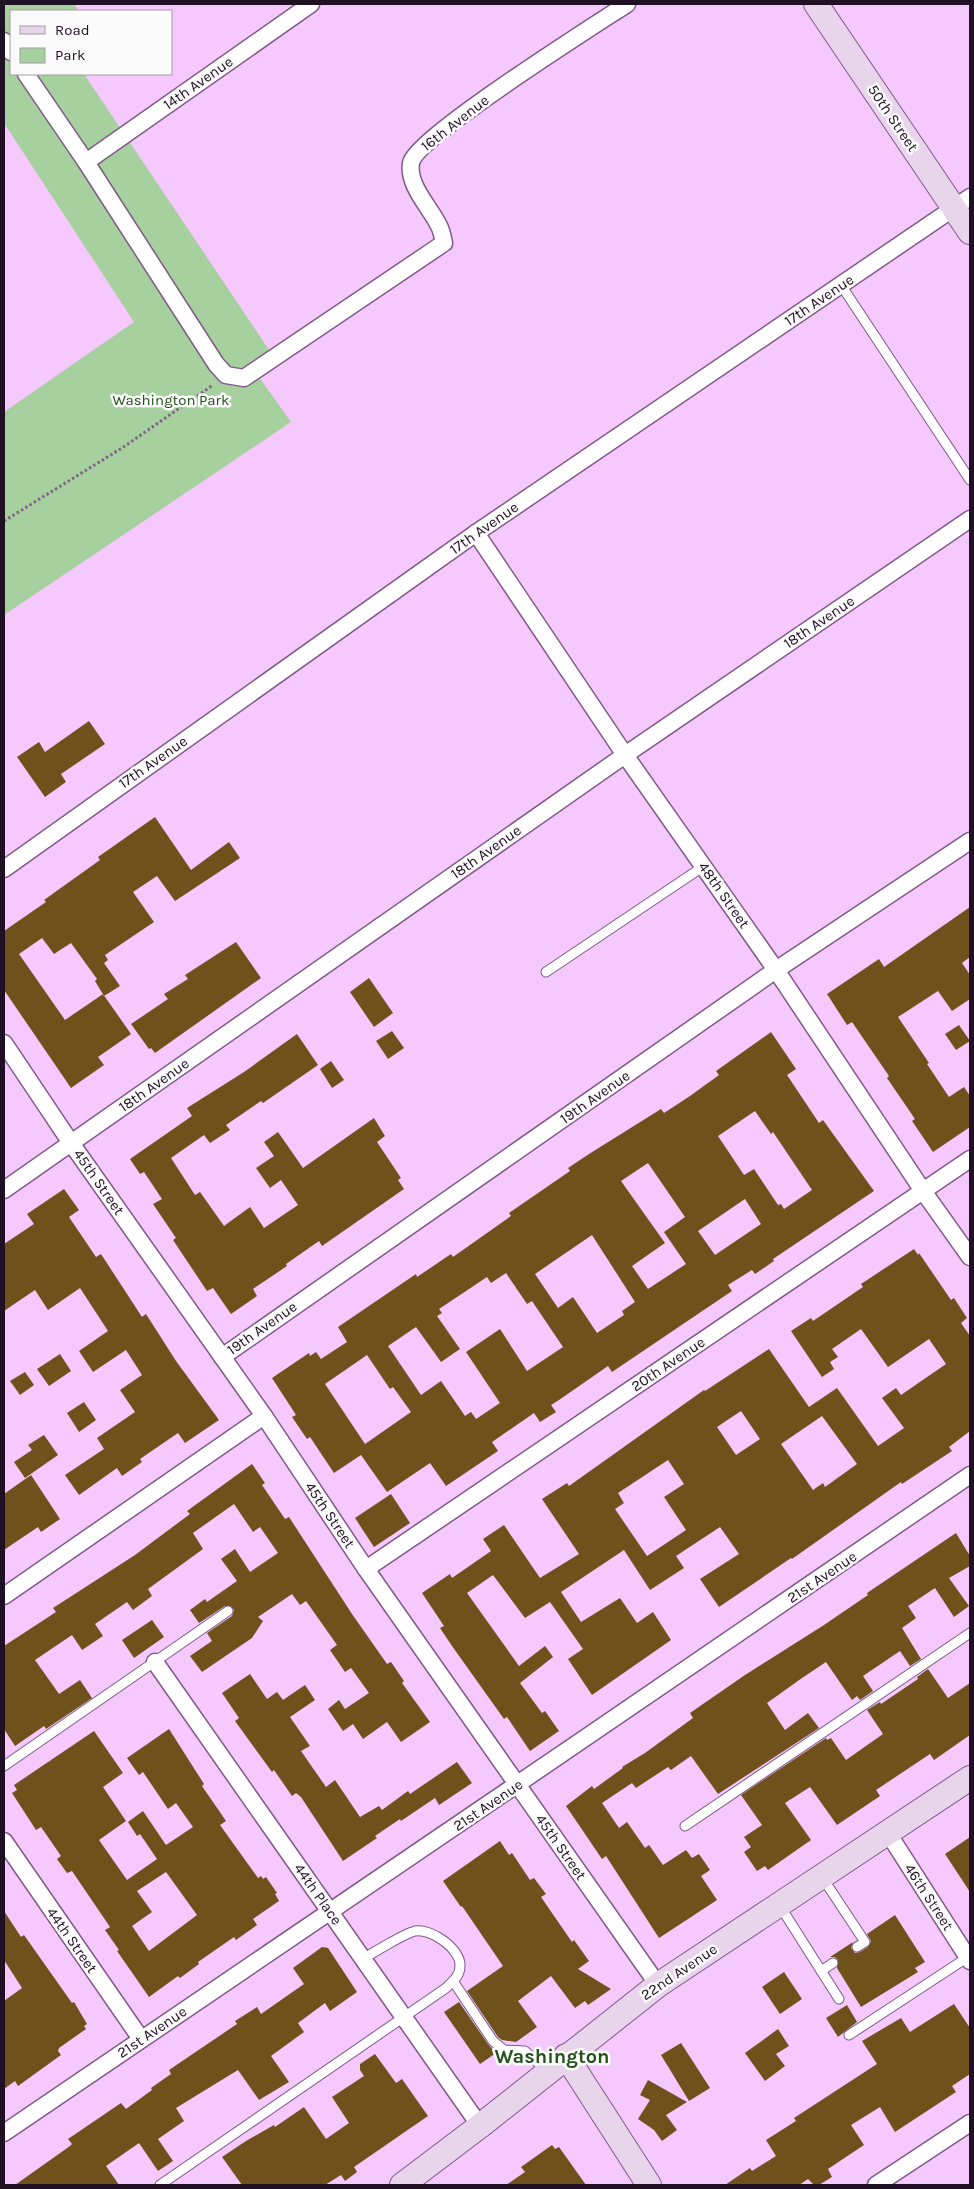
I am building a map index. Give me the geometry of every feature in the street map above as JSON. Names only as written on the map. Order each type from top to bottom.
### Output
[{"type":"street","name":"14th Avenue","points":[[86,162],[311,4]]},
{"type":"street","name":"16th Avenue","points":[[226,375],[244,378],[444,243],[440,228],[414,185],[411,163],[419,149],[480,102],[627,4]]},
{"type":"street","name":"50th Street","points":[[816,4],[962,203],[970,232]]},
{"type":"street","points":[[27,75],[86,162],[216,364],[226,375]]},
{"type":"street","name":"17th Avenue","points":[[4,868],[476,533],[962,203]]},
{"type":"street","name":"18th Avenue","points":[[4,1190],[625,755],[970,519]]},
{"type":"street","name":"48th Street","points":[[476,533],[625,755],[776,970],[923,1191],[970,1257]]},
{"type":"street","name":"19th Avenue","points":[[222,1357],[776,970],[970,841]]},
{"type":"street","name":"45th Street","points":[[4,1043],[71,1143],[264,1416],[366,1569],[658,1985]]},
{"type":"street","name":"20th Avenue","points":[[366,1569],[970,1159]]},
{"type":"street","points":[[4,1596],[264,1416]]},
{"type":"street","name":"21st Avenue","points":[[4,2133],[330,1910],[518,1785],[970,1475]]},
{"type":"street","name":"44th Place","points":[[155,1662],[480,2126]]},
{"type":"street","name":"22nd Avenue","points":[[402,2185],[480,2126],[658,1985],[780,1906],[970,1778]]},
{"type":"street","name":"46th Street","points":[[888,1833],[969,1959]]},
{"type":"street","name":"44th Street","points":[[4,1841],[141,2039]]},
{"type":"street","points":[[566,2056],[650,2185]]},
{"type":"street","points":[[876,2185],[970,2123]]},
{"type":"lane","points":[[841,285],[970,480]]},
{"type":"lane","points":[[546,972],[704,866]]},
{"type":"lane","points":[[4,1766],[228,1611]]},
{"type":"lane","points":[[685,1826],[970,1633]]},
{"type":"lane","points":[[822,1877],[865,1942],[857,1947]]},
{"type":"lane","points":[[780,1906],[839,1999]]},
{"type":"lane","points":[[160,2185],[446,1988],[458,1976],[461,1964],[451,1946],[433,1934],[415,1931],[363,1958]]},
{"type":"lane","points":[[849,2035],[969,1959]]},
{"type":"lane","points":[[821,1971],[833,1963]]},
{"type":"lane","points":[[453,1981],[493,2041],[504,2050],[525,2051],[547,2072]]},
{"type":"path","points":[[4,521],[122,448],[226,375]]},
{"type":"green space","name":"Washington Park","points":[[4,4],[74,4],[78,10],[10,10],[10,75],[85,75],[269,350],[249,363],[291,422],[4,615],[4,412],[134,322],[4,123]]},
{"type":"building","points":[[89,721],[105,744],[61,774],[66,782],[45,797],[17,757],[39,742],[45,752]]},
{"type":"building","points":[[155,817],[191,870],[229,842],[240,858],[175,901],[157,876],[133,892],[154,922],[105,955],[108,960],[104,963],[120,986],[104,996],[131,1034],[98,1057],[104,1065],[71,1088],[4,990],[4,931],[46,902],[44,900],[100,860],[98,857]],"holes":[[[42,938],[54,954],[71,943],[97,979],[95,981],[103,994],[65,1020],[19,954]]]},
{"type":"building","points":[[970,907],[970,957],[962,963],[970,975],[970,999],[952,1011],[938,991],[898,1017],[949,1097],[964,1087],[970,1096],[970,1127],[933,1152],[912,1121],[915,1119],[887,1078],[889,1076],[852,1022],[847,1025],[827,994],[879,959],[884,967]]},
{"type":"building","points":[[236,942],[261,978],[155,1053],[151,1048],[149,1049],[131,1024],[168,999],[164,994],[188,979],[185,975]]},
{"type":"building","points":[[369,978],[393,1013],[374,1027],[350,992]]},
{"type":"building","points":[[959,1025],[970,1041],[956,1050],[945,1034]]},
{"type":"building","points":[[392,1031],[404,1048],[388,1059],[376,1041]]},
{"type":"building","points":[[771,1032],[796,1069],[787,1075],[819,1123],[823,1120],[874,1191],[773,1259],[774,1261],[755,1274],[752,1270],[728,1285],[732,1291],[612,1372],[608,1366],[551,1405],[556,1412],[540,1422],[534,1413],[492,1442],[498,1451],[446,1486],[430,1463],[387,1492],[361,1455],[334,1473],[310,1437],[307,1439],[292,1417],[296,1415],[272,1378],[309,1353],[310,1356],[316,1352],[321,1359],[347,1342],[338,1327],[416,1274],[417,1277],[451,1254],[453,1257],[511,1216],[509,1213],[570,1171],[568,1168],[661,1109],[664,1113],[690,1096],[719,1075],[716,1071]],"holes":[[[755,1111],[771,1134],[773,1132],[812,1190],[784,1209],[781,1204],[778,1205],[754,1169],[744,1175],[718,1136]],[[648,1163],[685,1217],[664,1232],[686,1264],[648,1289],[632,1266],[665,1243],[621,1181]],[[745,1199],[761,1224],[715,1255],[698,1231]],[[592,1235],[635,1302],[622,1311],[624,1315],[597,1333],[573,1297],[558,1308],[535,1274]],[[506,1273],[527,1304],[532,1301],[563,1347],[527,1371],[500,1329],[466,1352],[500,1403],[476,1419],[471,1412],[465,1416],[441,1381],[421,1395],[388,1346],[416,1327],[441,1362],[460,1349],[437,1316],[442,1313],[439,1309],[487,1277],[491,1283]],[[367,1355],[390,1389],[393,1387],[411,1412],[365,1444],[325,1384]]]},
{"type":"building","points":[[297,1034],[318,1065],[263,1103],[261,1101],[226,1125],[230,1130],[210,1143],[204,1135],[171,1158],[195,1195],[200,1192],[224,1226],[250,1207],[264,1228],[298,1205],[281,1180],[270,1188],[256,1168],[274,1156],[264,1142],[278,1132],[303,1168],[374,1118],[385,1136],[377,1142],[401,1178],[398,1180],[404,1189],[322,1246],[319,1241],[286,1264],[287,1266],[253,1289],[257,1296],[231,1314],[213,1288],[207,1291],[173,1240],[176,1238],[153,1204],[162,1199],[144,1172],[140,1174],[130,1159],[192,1116],[187,1108],[244,1072]]},
{"type":"building","points":[[331,1061],[344,1080],[332,1088],[320,1069]]},
{"type":"building","points":[[64,1189],[79,1210],[69,1217],[96,1257],[101,1254],[142,1317],[146,1314],[176,1361],[219,1420],[185,1443],[178,1433],[140,1459],[142,1462],[122,1476],[117,1468],[79,1495],[65,1475],[104,1449],[97,1438],[135,1412],[120,1390],[142,1375],[126,1350],[93,1372],[79,1351],[108,1331],[80,1288],[48,1310],[35,1290],[4,1311],[4,1244],[34,1224],[27,1214]]},
{"type":"building","points":[[914,1249],[918,1255],[919,1253],[951,1300],[954,1298],[967,1318],[961,1323],[970,1336],[970,1431],[949,1447],[952,1451],[902,1484],[901,1482],[792,1559],[719,1607],[700,1579],[739,1554],[720,1527],[676,1556],[684,1568],[650,1590],[624,1550],[561,1592],[581,1622],[620,1598],[637,1623],[653,1612],[671,1640],[592,1695],[568,1659],[583,1649],[550,1602],[525,1618],[493,1575],[467,1593],[519,1666],[545,1646],[553,1657],[520,1683],[542,1713],[545,1711],[559,1731],[530,1751],[507,1717],[504,1719],[452,1646],[440,1628],[444,1626],[422,1593],[450,1574],[452,1578],[491,1551],[483,1539],[504,1525],[540,1578],[579,1554],[542,1499],[567,1483],[569,1486],[704,1390],[769,1349],[809,1407],[837,1388],[878,1446],[904,1428],[882,1398],[896,1388],[901,1395],[946,1364],[929,1339],[888,1367],[861,1329],[832,1349],[838,1357],[830,1362],[834,1369],[822,1377],[791,1331],[811,1318],[813,1321],[863,1287],[861,1284]],"holes":[[[741,1411],[760,1439],[736,1455],[717,1427]],[[822,1416],[857,1464],[825,1487],[823,1483],[813,1490],[781,1444]],[[668,1460],[684,1484],[664,1497],[686,1530],[647,1556],[615,1509],[624,1503],[618,1493]]]},
{"type":"building","points":[[60,1354],[71,1371],[49,1386],[37,1369]]},
{"type":"building","points":[[25,1372],[34,1385],[20,1395],[10,1381]]},
{"type":"building","points":[[84,1402],[96,1420],[79,1432],[67,1413]]},
{"type":"building","points":[[44,1435],[58,1455],[25,1478],[14,1462],[32,1450],[28,1445]]},
{"type":"building","points":[[252,1464],[265,1483],[262,1485],[285,1519],[289,1517],[352,1614],[387,1664],[391,1662],[404,1681],[402,1683],[430,1722],[401,1742],[387,1722],[363,1739],[353,1724],[343,1731],[328,1709],[339,1700],[345,1709],[369,1693],[351,1668],[345,1672],[330,1650],[337,1645],[306,1601],[300,1605],[292,1594],[258,1617],[263,1621],[252,1638],[202,1672],[190,1656],[212,1641],[207,1633],[232,1616],[234,1610],[231,1606],[225,1606],[199,1623],[190,1610],[205,1599],[207,1602],[237,1581],[221,1559],[235,1549],[250,1572],[278,1553],[260,1527],[253,1532],[234,1504],[193,1533],[203,1549],[148,1589],[152,1596],[133,1610],[127,1602],[95,1624],[103,1636],[82,1650],[72,1635],[35,1660],[59,1694],[80,1680],[92,1698],[46,1729],[44,1726],[15,1746],[4,1729],[4,1646],[56,1612],[53,1608],[135,1555],[190,1514],[187,1511]]},
{"type":"building","points":[[31,1475],[60,1519],[41,1532],[38,1527],[4,1550],[4,1494]]},
{"type":"building","points":[[391,1494],[410,1523],[374,1547],[355,1518]]},
{"type":"building","points":[[956,1533],[970,1556],[970,1566],[949,1578],[969,1606],[954,1617],[935,1588],[908,1606],[916,1618],[902,1628],[921,1659],[910,1666],[900,1651],[863,1676],[873,1691],[860,1700],[857,1696],[852,1700],[826,1662],[767,1703],[785,1730],[808,1713],[819,1728],[718,1794],[691,1756],[671,1770],[668,1767],[636,1788],[632,1783],[602,1803],[619,1828],[627,1822],[645,1848],[649,1845],[663,1865],[686,1850],[692,1858],[699,1854],[710,1870],[701,1876],[717,1900],[659,1938],[606,1856],[602,1859],[566,1806],[592,1786],[594,1789],[622,1767],[645,1753],[693,1718],[690,1713],[745,1675],[824,1625],[868,1595],[867,1593]]},
{"type":"building","points":[[152,1620],[164,1637],[134,1658],[122,1640]]},
{"type":"building","points":[[928,1669],[948,1698],[970,1683],[970,1735],[934,1760],[930,1754],[876,1790],[880,1796],[837,1825],[810,1787],[785,1803],[811,1840],[768,1870],[765,1866],[757,1871],[744,1852],[751,1847],[744,1837],[762,1825],[741,1795],[826,1738],[827,1740],[831,1738],[846,1760],[883,1734],[867,1710],[880,1702],[881,1704],[918,1679],[917,1677]]},
{"type":"building","points":[[250,1674],[267,1699],[277,1692],[283,1700],[305,1685],[315,1700],[290,1717],[310,1746],[301,1751],[326,1787],[335,1780],[360,1817],[379,1806],[382,1810],[408,1791],[410,1794],[457,1762],[472,1783],[439,1805],[435,1798],[401,1821],[400,1819],[375,1836],[377,1838],[343,1861],[301,1797],[296,1793],[292,1796],[235,1721],[239,1718],[222,1693]]},
{"type":"building","points":[[169,1729],[204,1784],[202,1786],[226,1821],[220,1825],[258,1878],[261,1876],[263,1879],[266,1877],[277,1893],[275,1894],[279,1901],[253,1919],[257,1925],[236,1940],[234,1937],[198,1962],[199,1964],[180,1978],[178,1976],[149,1997],[105,1930],[110,1927],[72,1871],[67,1873],[57,1859],[61,1856],[41,1827],[36,1830],[12,1793],[17,1790],[14,1785],[94,1731],[123,1773],[103,1787],[126,1821],[99,1840],[127,1880],[157,1859],[140,1834],[137,1836],[128,1822],[143,1811],[166,1845],[193,1827],[176,1803],[168,1809],[143,1772],[139,1775],[127,1758]],"holes":[[[166,1872],[197,1915],[149,1951],[132,1926],[152,1912],[137,1891]]]},
{"type":"building","points":[[970,1837],[970,1892],[945,1854]]},
{"type":"building","points":[[500,1841],[509,1855],[512,1853],[530,1880],[534,1878],[546,1894],[541,1897],[572,1942],[574,1940],[589,1961],[578,1969],[611,1989],[588,2005],[585,2001],[575,2008],[551,1976],[518,2001],[537,2027],[516,2042],[502,2040],[498,2037],[467,1991],[503,1966],[443,1881]]},
{"type":"building","points":[[4,1911],[21,1937],[24,1935],[72,2003],[74,2002],[87,2024],[84,2026],[86,2029],[59,2048],[58,2051],[61,2055],[18,2086],[15,2081],[4,2089],[4,2001],[22,1988],[4,1960]]},
{"type":"building","points":[[895,1915],[925,1962],[915,1968],[918,1972],[861,2007],[837,1968],[838,1960],[835,1957],[830,1957],[853,1942],[851,1948],[855,1953],[868,1947],[871,1941],[867,1934]]},
{"type":"building","points":[[322,1947],[328,1948],[357,1992],[330,2011],[325,2003],[298,2023],[304,2032],[271,2056],[289,2082],[259,2100],[238,2070],[176,2108],[184,2121],[158,2139],[173,2161],[158,2171],[139,2143],[106,2166],[119,2185],[15,2185],[70,2146],[72,2144],[68,2139],[121,2103],[126,2109],[152,2090],[151,2088],[171,2074],[169,2070],[237,2024],[235,2021],[257,2007],[261,2014],[304,1984],[293,1968]]},
{"type":"building","points":[[784,1972],[802,1999],[780,2014],[762,1987]]},
{"type":"building","points":[[459,2002],[496,2053],[480,2064],[444,2012]]},
{"type":"building","points":[[954,2004],[970,2028],[970,2074],[952,2086],[956,2092],[895,2132],[880,2107],[851,2125],[864,2145],[828,2169],[832,2177],[819,2185],[814,2185],[808,2179],[799,2185],[725,2185],[750,2168],[752,2171],[776,2156],[766,2140],[796,2121],[794,2118],[877,2064],[862,2041],[901,2018],[910,2032]]},
{"type":"building","points":[[847,2005],[857,2022],[838,2037],[826,2018]]},
{"type":"building","points":[[778,2029],[789,2046],[776,2054],[785,2066],[765,2081],[745,2053]]},
{"type":"building","points":[[681,2043],[710,2088],[689,2101],[661,2055]]},
{"type":"building","points":[[375,2054],[396,2083],[402,2079],[428,2116],[354,2167],[357,2172],[345,2181],[341,2175],[325,2185],[242,2185],[222,2157],[274,2125],[275,2127],[304,2107],[326,2139],[349,2123],[332,2097],[364,2076],[360,2070],[360,2064]]},
{"type":"building","points":[[648,2080],[687,2102],[666,2115],[677,2130],[662,2141],[654,2130],[638,2119],[650,2100],[640,2095]]},
{"type":"building","points":[[552,2145],[555,2149],[559,2147],[586,2185],[506,2185],[525,2172],[521,2167]]},
{"type":"district","name":"Washington","points":[[552,2056]]}]
